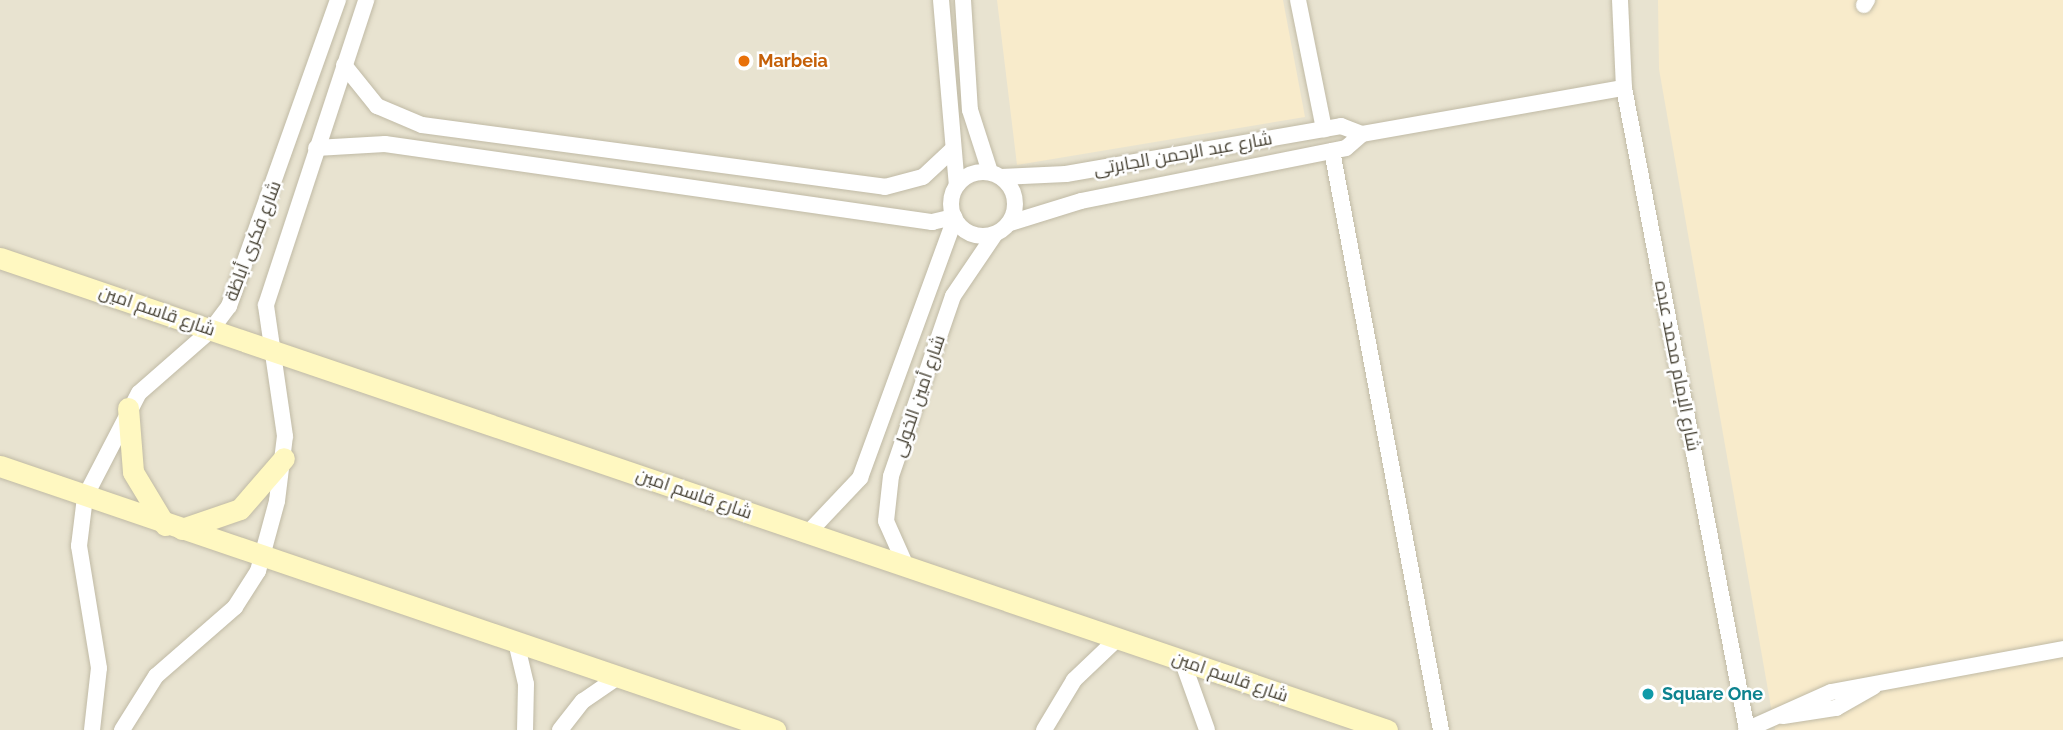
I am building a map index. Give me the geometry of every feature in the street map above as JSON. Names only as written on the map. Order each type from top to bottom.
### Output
[{"type":"main road","name":"شارع قاسم امين","points":[[0,258],[1116,640],[1387,730]]},
{"type":"main road","points":[[128,408],[133,472],[171,528]]},
{"type":"main road","points":[[171,528],[240,509],[284,458]]},
{"type":"main road","points":[[0,466],[171,528],[775,730]]},
{"type":"street","name":"شارع فكرى أباظة","points":[[92,730],[99,668],[79,546],[85,497],[128,408],[165,364],[212,330],[237,285],[338,0]]},
{"type":"street","name":"شارع فكرى أباظة","points":[[122,730],[169,662],[235,607],[263,558],[284,458],[282,393],[272,350],[266,305],[366,0]]},
{"type":"street","points":[[941,0],[951,151],[957,185],[954,218]]},
{"type":"street","points":[[954,218],[972,235],[995,234],[1010,223],[1014,195],[996,175],[970,110],[963,0]]},
{"type":"street","points":[[1298,0],[1324,129]]},
{"type":"street","name":"شارع الإمام محمد عبده","points":[[1620,0],[1624,88],[1747,729]]},
{"type":"street","points":[[344,65],[377,106],[422,125],[885,187],[923,177],[951,151]]},
{"type":"street","name":"شارع عبد الرحمن الجابرتى","points":[[1010,223],[1081,201],[1332,151],[1362,134],[1624,88]]},
{"type":"street","name":"شارع عبد الرحمن الجابرتى","points":[[996,175],[1066,174],[1324,129],[1347,127],[1362,134]]},
{"type":"street","points":[[316,148],[385,144],[932,222],[954,218]]},
{"type":"street","points":[[1332,151],[1441,730]]},
{"type":"street","points":[[957,185],[971,174],[996,175]]},
{"type":"street","name":"شارع أمين الخولى","points":[[808,533],[860,478],[954,218]]},
{"type":"street","name":"شارع أمين الخولى","points":[[906,566],[886,521],[891,476],[953,296],[995,234]]},
{"type":"street","points":[[1044,730],[1074,680],[1116,640]]},
{"type":"street","points":[[516,642],[526,684],[525,730]]},
{"type":"street","points":[[1747,729],[1875,686],[2063,649]]},
{"type":"street","points":[[1182,660],[1207,730]]},
{"type":"street","points":[[560,730],[583,701],[618,677]]},
{"type":"shaded area","points":[[0,0],[2063,0],[2063,730],[0,730]]},
{"type":"shaded area","points":[[997,0],[1283,0],[1305,117],[1017,165]]},
{"type":"shaded area","points":[[1658,0],[2063,0],[2063,730],[1775,730],[1659,69]]},
{"type":"place","name":"Marbeia","points":[[744,61]]},
{"type":"place","name":"Square One","points":[[1648,694]]}]
